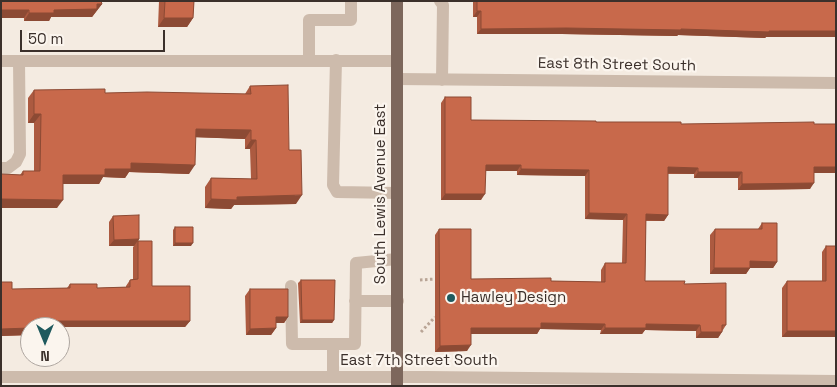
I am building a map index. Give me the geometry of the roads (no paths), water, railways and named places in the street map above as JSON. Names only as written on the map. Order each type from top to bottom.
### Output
[{"type":"main road","name":"South Lewis Avenue East","points":[[397,1],[397,382]]},
{"type":"street","points":[[309,60],[309,20],[351,20],[351,1]]},
{"type":"street","points":[[440,1],[443,5],[442,80]]},
{"type":"street","points":[[336,60],[333,185],[338,192],[397,193]]},
{"type":"street","points":[[1,61],[397,61]]},
{"type":"street","points":[[1,168],[8,168],[16,162],[20,154],[19,61]]},
{"type":"street","name":"East 8th Street South","points":[[397,79],[836,83]]},
{"type":"street","points":[[291,286],[292,344],[355,344],[356,262],[397,259]]},
{"type":"street","points":[[355,301],[398,301]]},
{"type":"street","points":[[333,344],[333,377]]},
{"type":"street","name":"East 7th Street South","points":[[1,377],[333,377],[397,382],[836,381]]},
{"type":"place","name":"Hawley Design","points":[[451,298]]}]
